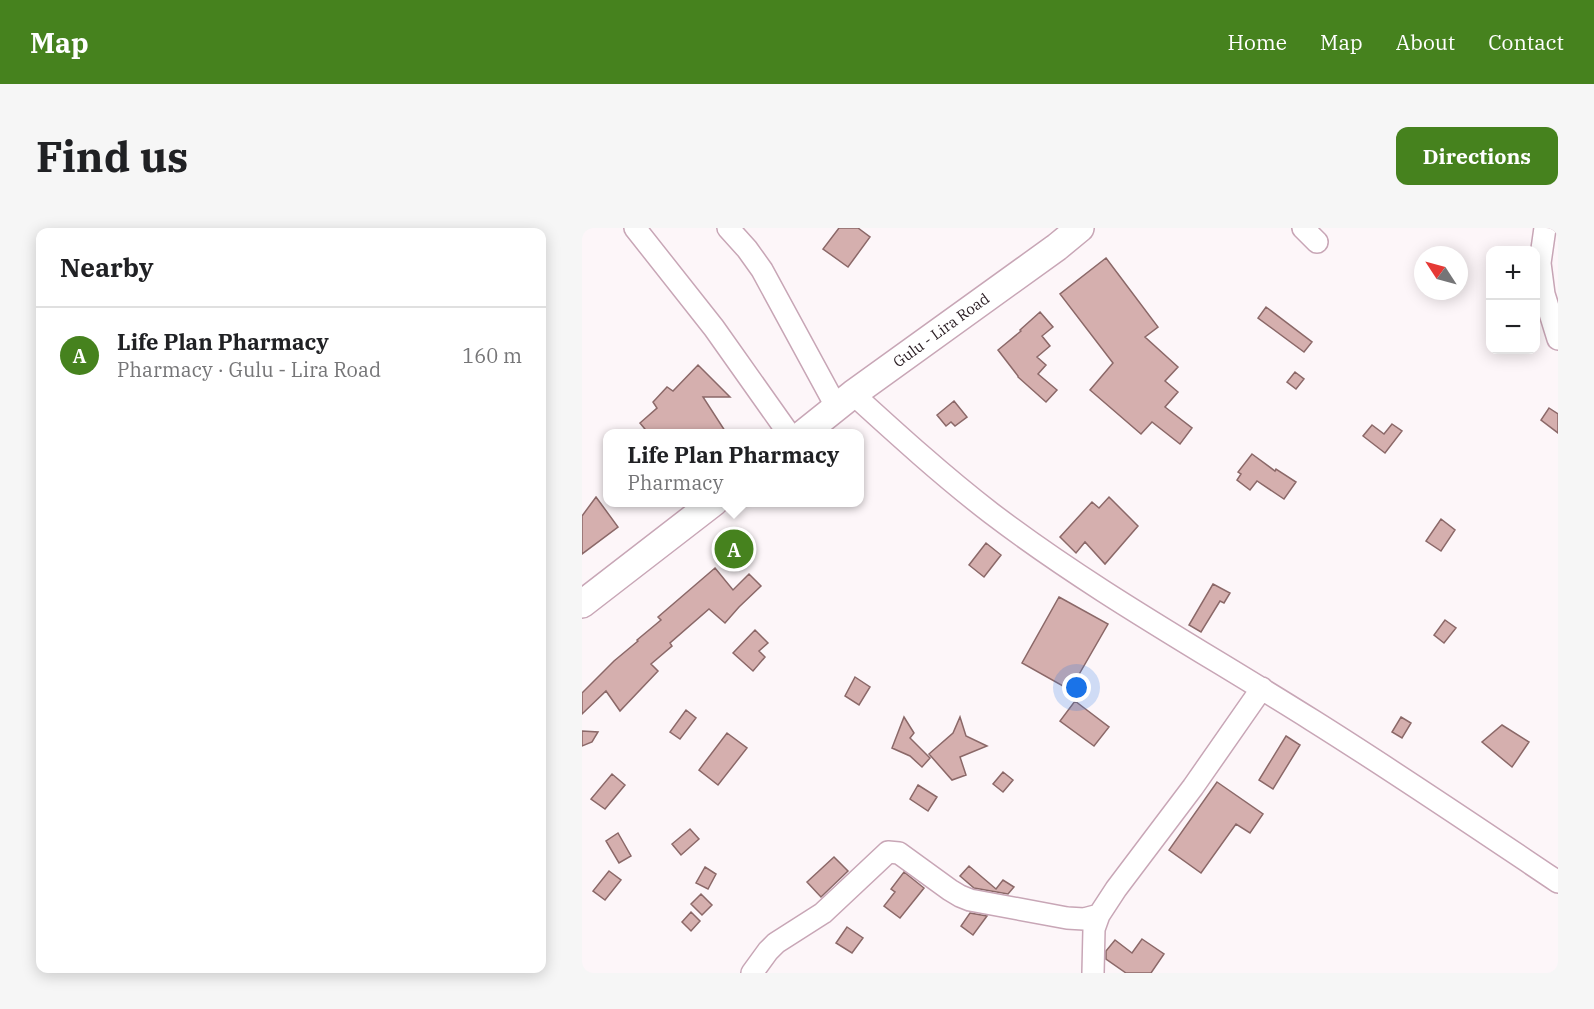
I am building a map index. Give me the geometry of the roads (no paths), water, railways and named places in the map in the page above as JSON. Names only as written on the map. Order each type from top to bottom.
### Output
[{"type":"main road","name":"Gulu - Lira Road","points":[[809,429],[1080,228]]},
{"type":"main road","points":[[582,604],[708,507]]},
{"type":"street","points":[[728,228],[762,270],[845,401],[1001,520],[1128,608],[1262,688],[1455,812],[1558,882]]},
{"type":"street","points":[[1545,228],[1540,263],[1544,294],[1558,339]]},
{"type":"street","points":[[646,233],[785,429]]},
{"type":"street","points":[[1093,973],[1094,929],[1099,915],[1262,688]]},
{"type":"street","points":[[752,973],[776,943],[823,913],[888,852],[899,853],[950,890],[970,900],[1059,917],[1084,919],[1099,915]]},
{"type":"place","name":"Life Plan Pharmacy","points":[[734,549]]}]
